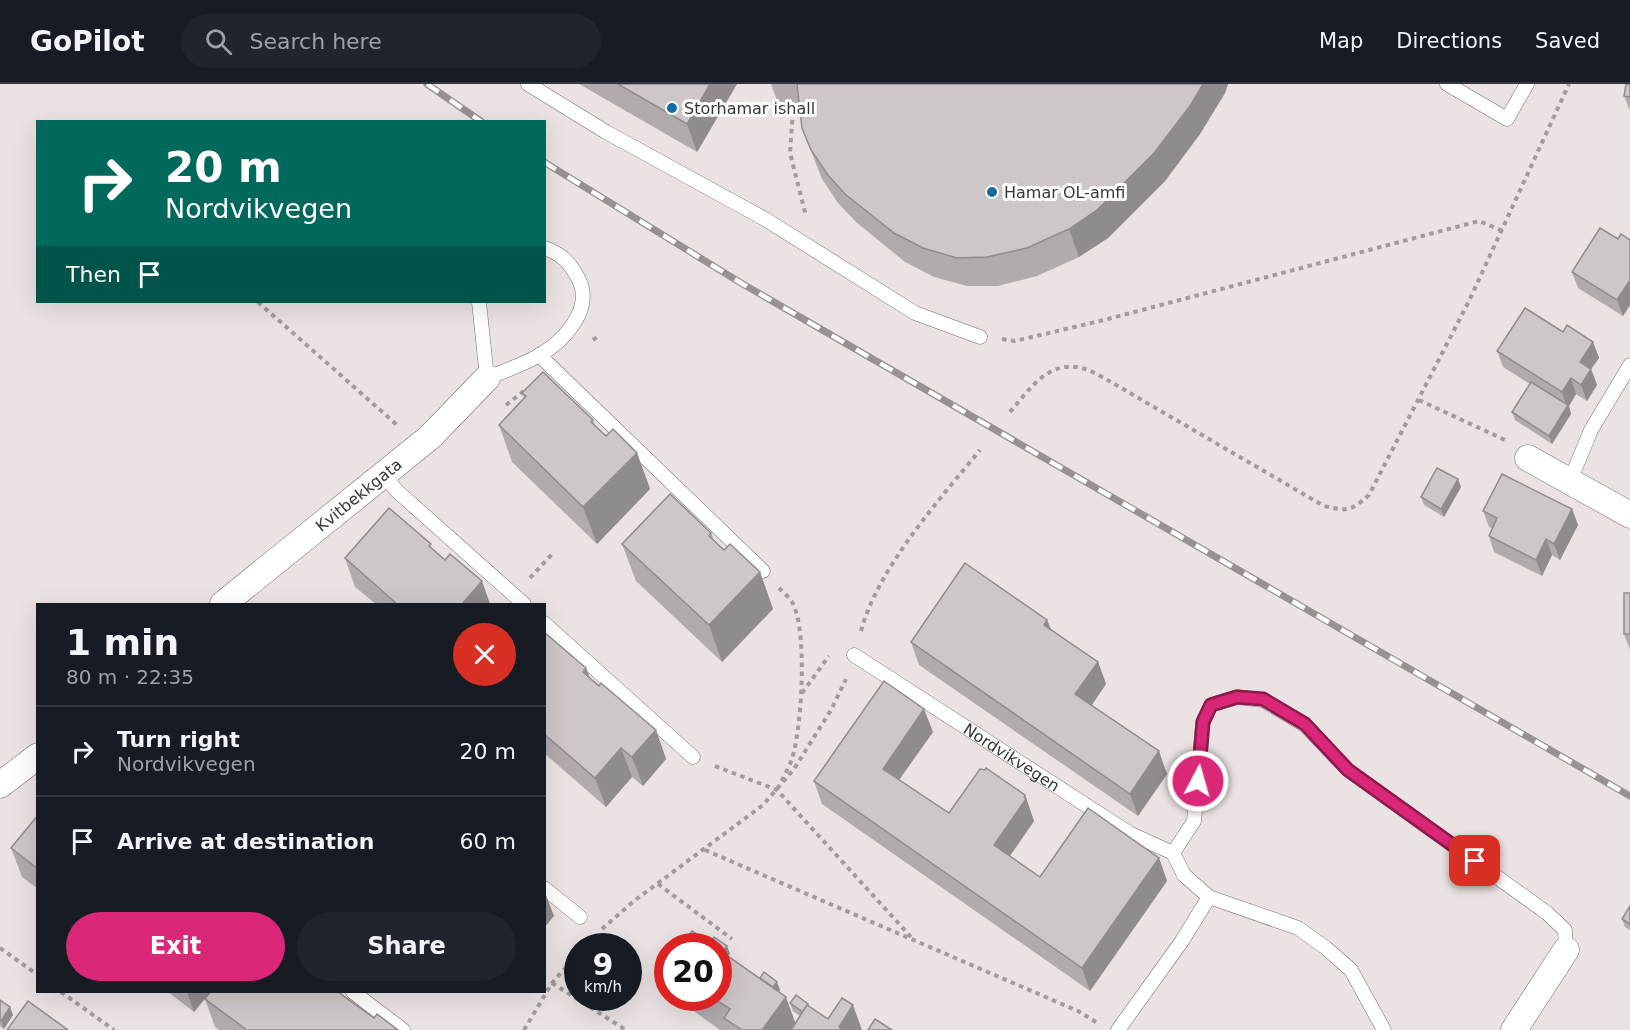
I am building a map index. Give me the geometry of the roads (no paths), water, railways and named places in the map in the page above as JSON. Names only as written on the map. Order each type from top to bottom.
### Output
[{"type":"street","name":"Kvitbekkgata","points":[[224,603],[420,445],[487,378]]},
{"type":"street","points":[[1528,458],[1630,515]]},
{"type":"street","points":[[0,785],[36,758]]},
{"type":"street","points":[[1514,1030],[1566,950]]},
{"type":"lane","points":[[528,84],[606,132],[765,219],[915,313],[980,337]]},
{"type":"lane","points":[[1447,84],[1507,119],[1527,84]]},
{"type":"lane","points":[[479,303],[487,378],[539,356],[572,326],[578,317],[581,305],[580,282],[571,264],[557,253],[546,249]]},
{"type":"lane","points":[[539,356],[763,571]]},
{"type":"lane","points":[[1570,481],[1591,430],[1630,365]]},
{"type":"lane","points":[[384,475],[397,491],[519,600]]},
{"type":"lane","points":[[546,625],[693,757]]},
{"type":"lane","name":"Nordvikvegen","points":[[854,655],[1129,833],[1173,853]]},
{"type":"lane","points":[[1384,1030],[1351,970],[1326,948],[1298,928],[1209,897],[1184,875],[1173,853],[1194,821],[1203,722],[1211,705],[1237,697],[1263,699],[1305,724],[1348,770],[1547,913],[1565,930],[1566,950]]},
{"type":"lane","points":[[546,890],[580,917]]},
{"type":"lane","points":[[1118,1030],[1182,941],[1209,897]]},
{"type":"lane","points":[[354,993],[403,1030]]},
{"type":"railway","points":[[427,84],[479,120]]},
{"type":"railway","points":[[546,163],[741,283],[1630,796]]},
{"type":"place","name":"Storhamar ishall","points":[[672,108]]},
{"type":"place","name":"Hamar OL-amfi","points":[[992,192]]}]
